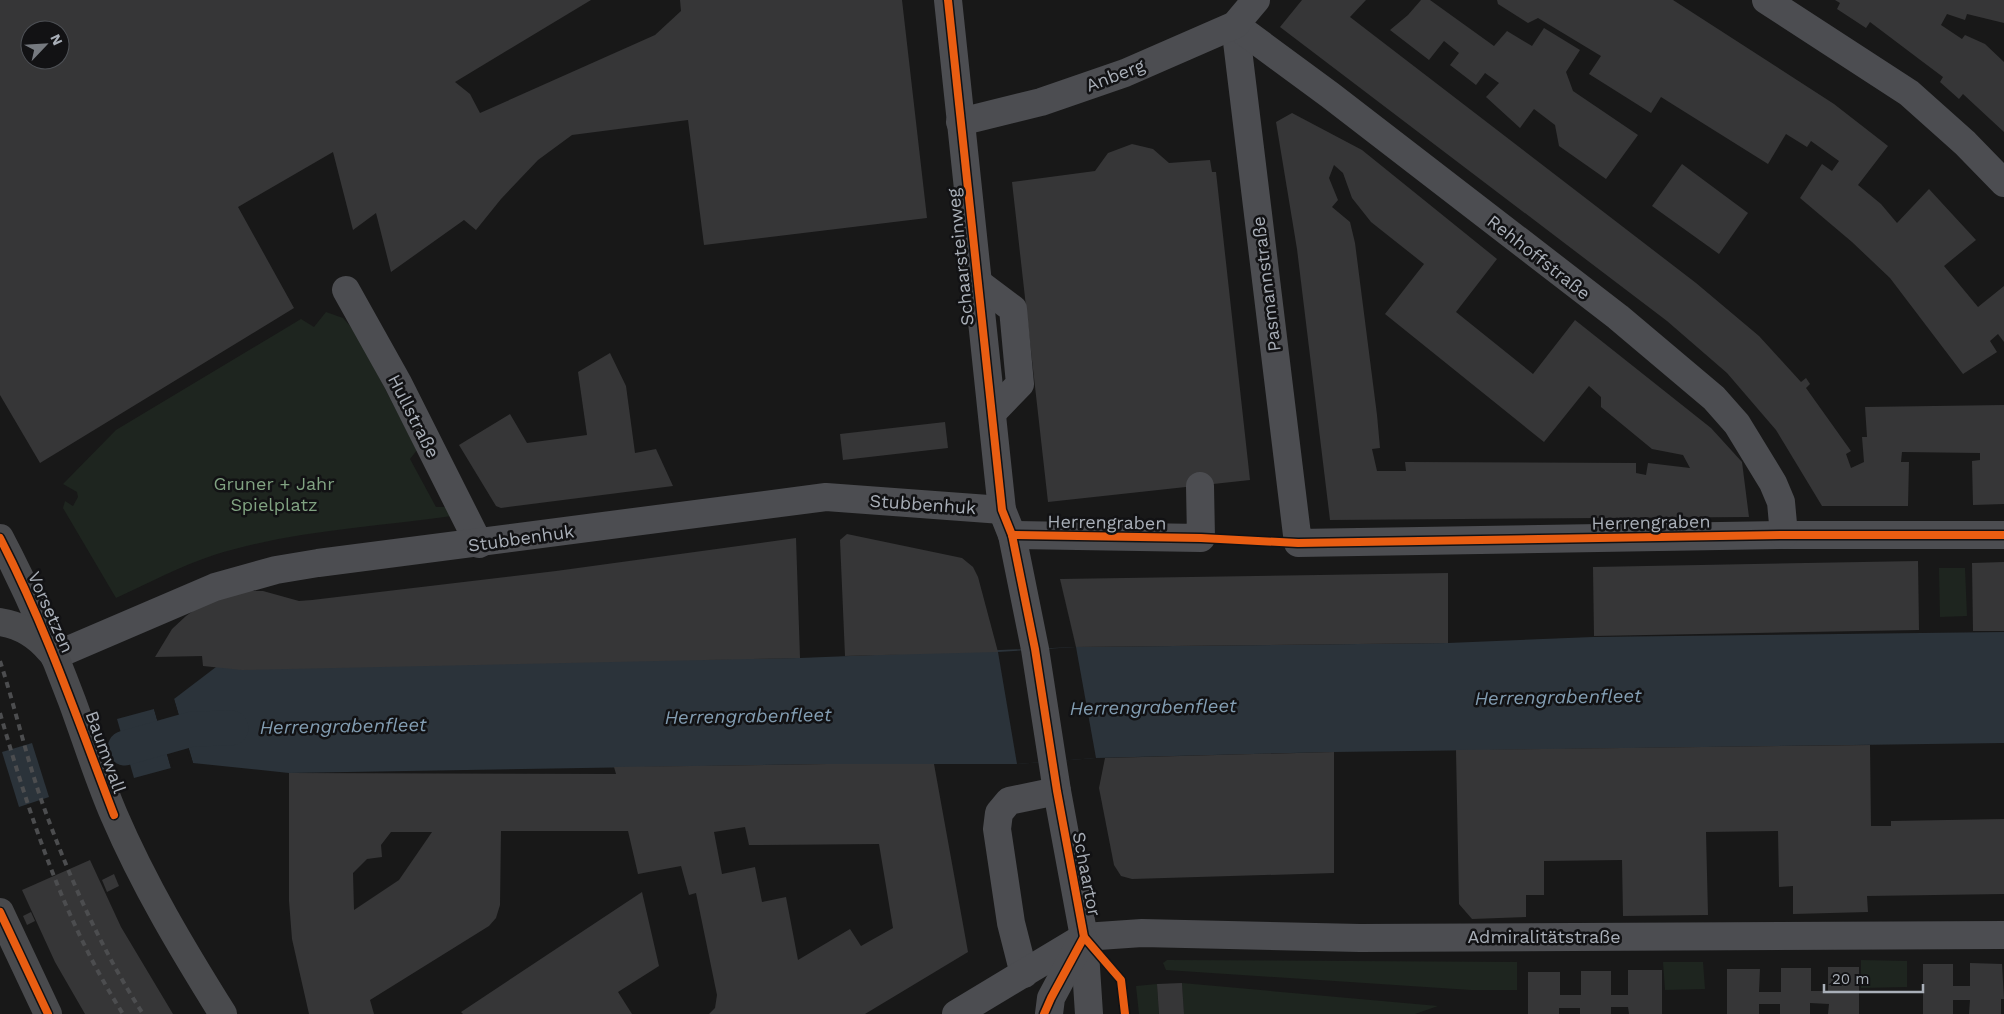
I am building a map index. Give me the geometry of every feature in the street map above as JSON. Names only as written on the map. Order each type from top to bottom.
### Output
[{"type":"main road","name":"Vorsetzen","points":[[0,538],[29,597],[71,699]]},
{"type":"main road","points":[[0,622],[17,626],[32,633],[54,656]]},
{"type":"main road","name":"Baumwall","points":[[71,699],[100,780],[147,884],[179,944],[223,1014]]},
{"type":"main road","points":[[0,912],[48,1014]]},
{"type":"street","name":"Schaarsteinweg","points":[[948,0],[1002,510],[1012,535],[1035,649]]},
{"type":"street","name":"Anberg","points":[[960,122],[1041,102],[1125,73],[1235,25],[1256,0]]},
{"type":"street","points":[[1766,0],[1909,93],[2004,182]]},
{"type":"street","name":"Rehhoffstraße","points":[[1235,25],[1330,95],[1618,317],[1714,398],[1737,424],[1774,483],[1781,502],[1784,535]]},
{"type":"street","name":"Pasmannstraße","points":[[1235,25],[1298,543]]},
{"type":"street","name":"Hullstraße","points":[[346,290],[398,383],[479,544]]},
{"type":"street","name":"Herrengraben","points":[[1012,535],[1201,538],[1200,486]]},
{"type":"street","name":"Stubbenhuk","points":[[54,656],[208,590],[242,578],[318,563],[479,544],[826,497],[1002,510]]},
{"type":"street","name":"Herrengraben","points":[[1298,543],[1784,535],[2004,535]]},
{"type":"street","name":"Schaartor","points":[[1035,649],[1057,792],[1084,937],[1089,1014]]},
{"type":"street","points":[[1024,974],[1012,923],[997,830],[1000,813],[1009,801],[1057,792]]},
{"type":"street","name":"Admiralitätstraße","points":[[1084,937],[1142,933],[1360,938],[2004,935]]},
{"type":"street","points":[[956,1014],[1084,937]]},
{"type":"street","name":"Schaartor","points":[[1024,974],[1054,1009],[1084,937]]},
{"type":"green space","name":"Gruner + Jahr Spielplatz","points":[[326,312],[343,318],[356,333],[417,450],[410,459],[436,507],[447,507],[452,516],[302,535],[243,547],[189,564],[116,598],[63,508],[65,501],[73,506],[78,497],[77,492],[63,484],[116,430],[301,319],[314,327]]},
{"type":"green space","points":[[1939,568],[1965,568],[1967,616],[1940,617]]},
{"type":"green space","points":[[1167,960],[1517,962],[1517,990],[1471,990],[1166,970],[1163,963]]},
{"type":"green space","points":[[1861,960],[1907,961],[1907,987],[1861,988]]},
{"type":"green space","points":[[1663,962],[1703,962],[1705,989],[1665,990]]},
{"type":"green space","points":[[1182,983],[1438,1006],[1415,1014],[1184,1014]]},
{"type":"green space","points":[[1157,984],[1159,1014],[1139,1014],[1136,986]]},
{"type":"water","points":[[2004,632],[2004,743],[1334,752],[1096,758],[1017,764],[826,764],[289,773],[193,763],[174,699],[216,667],[800,658],[1076,647],[1448,643],[1593,637]]},
{"type":"water","points":[[154,709],[171,768],[134,778],[117,719]]},
{"type":"water","points":[[32,743],[49,797],[19,807],[2,752]]},
{"type":"pier","points":[[1076,647],[1096,758],[1017,764],[998,652]]},
{"type":"pier","points":[[174,699],[193,763],[191,764],[172,700]]},
{"type":"pier","points":[[156,708],[173,767],[171,768],[154,709]]},
{"type":"building","points":[[0,0],[591,0],[455,82],[470,94],[480,113],[655,35],[681,11],[680,0],[902,0],[927,218],[704,245],[688,120],[572,135],[538,160],[501,199],[476,230],[464,220],[391,272],[376,213],[353,230],[333,152],[238,207],[294,308],[40,463],[0,395]]},
{"type":"building","points":[[1302,0],[1366,0],[1350,17],[1696,283],[1759,336],[1801,382],[1806,378],[1810,384],[1806,388],[1851,451],[1846,454],[1851,468],[1864,462],[1862,437],[1867,437],[1865,407],[2004,405],[2004,504],[1973,505],[1972,461],[1980,460],[1980,453],[1902,452],[1901,462],[1909,462],[1908,506],[1822,506],[1776,430],[1727,373],[1667,321],[1280,27]]},
{"type":"building","points":[[1421,0],[1430,0],[1494,46],[1507,31],[1532,46],[1544,28],[1580,50],[1566,72],[1573,91],[1638,135],[1606,179],[1559,146],[1555,125],[1534,109],[1520,128],[1486,97],[1499,83],[1485,73],[1476,85],[1450,65],[1459,53],[1444,41],[1429,60],[1390,30],[1408,15]]},
{"type":"building","points":[[1497,0],[1673,0],[1834,104],[1888,146],[1858,185],[1881,204],[1897,223],[1929,189],[1976,240],[1944,266],[1978,307],[2004,286],[2004,342],[1998,334],[1990,341],[1997,352],[1963,374],[1890,278],[1852,242],[1800,198],[1822,164],[1832,171],[1839,161],[1811,141],[1807,147],[1786,134],[1768,164],[1661,97],[1651,113],[1589,74],[1601,56],[1538,18],[1528,23],[1498,4]]},
{"type":"building","points":[[1835,0],[2004,0],[2004,23],[1967,14],[1965,20],[1947,14],[1941,25],[1962,39],[1965,35],[1985,44],[2004,62],[2004,132],[1963,94],[1959,99],[1940,82],[1943,77],[1870,22],[1866,28],[1837,9],[1840,3]]},
{"type":"building","points":[[1292,113],[1362,150],[1497,259],[1456,312],[1533,374],[1575,320],[1711,428],[1742,462],[1749,517],[1330,520],[1297,249],[1276,122]],"holes":[[[1334,165],[1343,173],[1352,198],[1371,222],[1424,264],[1385,314],[1544,442],[1589,386],[1601,397],[1601,407],[1652,449],[1683,455],[1690,468],[1648,463],[1646,475],[1636,473],[1636,463],[1405,462],[1406,471],[1377,471],[1372,449],[1380,448],[1377,415],[1355,243],[1350,222],[1332,207],[1338,200],[1329,178]]]},
{"type":"building","points":[[1132,144],[1153,149],[1169,163],[1210,160],[1212,172],[1216,172],[1250,480],[1048,502],[1012,182],[1095,171],[1108,153]]},
{"type":"building","points":[[1682,164],[1748,213],[1719,254],[1652,206]]},
{"type":"building","points":[[610,353],[626,386],[635,453],[656,449],[673,486],[501,508],[496,506],[459,445],[510,414],[527,443],[587,435],[578,372]]},
{"type":"building","points":[[945,422],[948,448],[843,460],[840,434]]},
{"type":"building","points":[[847,534],[962,558],[973,567],[978,577],[998,652],[845,656],[840,540]]},
{"type":"building","points":[[796,538],[800,658],[242,670],[203,666],[202,656],[155,657],[172,629],[186,616],[204,603],[245,591],[263,591],[299,601],[312,600],[556,571]]},
{"type":"building","points":[[1918,561],[1919,630],[1594,636],[1593,567]]},
{"type":"building","points":[[2004,562],[2004,631],[1973,631],[1972,563]]},
{"type":"building","points":[[1448,573],[1448,643],[1076,647],[1060,579]]},
{"type":"building","points":[[1870,745],[1871,826],[1891,826],[1891,821],[2004,819],[2004,894],[1867,896],[1868,912],[1793,914],[1793,886],[1779,887],[1778,831],[1706,832],[1708,915],[1623,916],[1622,860],[1544,861],[1544,895],[1526,895],[1526,917],[1472,919],[1459,904],[1456,750]]},
{"type":"building","points":[[1334,752],[1334,873],[1132,879],[1121,876],[1114,865],[1099,788],[1105,758]]},
{"type":"building","points":[[934,764],[968,952],[865,1014],[709,1014],[715,1008],[717,995],[696,893],[689,895],[681,866],[638,874],[628,831],[501,831],[500,905],[496,918],[489,926],[370,1000],[374,1014],[309,1014],[292,939],[289,901],[289,773],[616,774],[614,767]],"holes":[[[745,827],[749,845],[879,844],[893,928],[861,946],[850,929],[798,960],[786,897],[762,902],[755,867],[722,874],[714,832]],[[391,832],[432,832],[399,880],[354,910],[353,873],[367,859],[382,857],[381,845]]]},
{"type":"building","points":[[90,860],[121,927],[173,1014],[85,1014],[55,962],[22,890]]},
{"type":"building","points":[[114,874],[119,886],[107,892],[102,880]]},
{"type":"building","points":[[642,892],[659,966],[618,992],[632,1014],[463,1014],[461,1012]]},
{"type":"building","points":[[31,912],[35,921],[27,925],[23,916]]},
{"type":"building","points":[[1970,963],[2002,964],[2004,999],[2001,999],[2001,1014],[1969,1014],[1970,1000],[1953,1000],[1953,1014],[1923,1014],[1923,964],[1953,964],[1953,986],[1970,986]]},
{"type":"building","points":[[1828,967],[1859,967],[1859,1014],[1828,1014],[1829,1004],[1810,1003],[1810,1014],[1780,1014],[1780,1004],[1759,1004],[1759,1014],[1727,1014],[1727,969],[1760,969],[1759,992],[1781,992],[1781,968],[1811,968],[1811,991],[1828,991]]},
{"type":"building","points":[[1628,970],[1662,970],[1662,1014],[1629,1014],[1628,1007],[1611,1007],[1611,1014],[1580,1014],[1580,1008],[1559,1008],[1559,1014],[1528,1014],[1528,972],[1560,972],[1560,995],[1581,995],[1581,971],[1611,971],[1611,995],[1628,995]]},
{"type":"building","points":[[1182,983],[1184,1014],[1159,1014],[1157,984]]},
{"type":"waterway","name":"Herrengrabenfleet","points":[[125,748],[192,729],[231,728]]},
{"type":"railway","points":[[0,661],[36,785],[63,857],[99,938],[143,1014]]},
{"type":"railway","points":[[0,713],[37,829],[66,905],[102,979],[123,1014]]},
{"type":"cycle path","points":[[948,0],[1002,510],[1012,535],[1035,649],[1057,791],[1084,937],[1044,1014]]},
{"type":"cycle path","points":[[1012,535],[1201,538],[1298,543],[1784,535],[2004,535]]},
{"type":"cycle path","points":[[0,538],[47,640],[114,815]]},
{"type":"cycle path","points":[[0,912],[48,1014]]},
{"type":"cycle path","points":[[1084,937],[1121,980],[1125,1014]]}]
